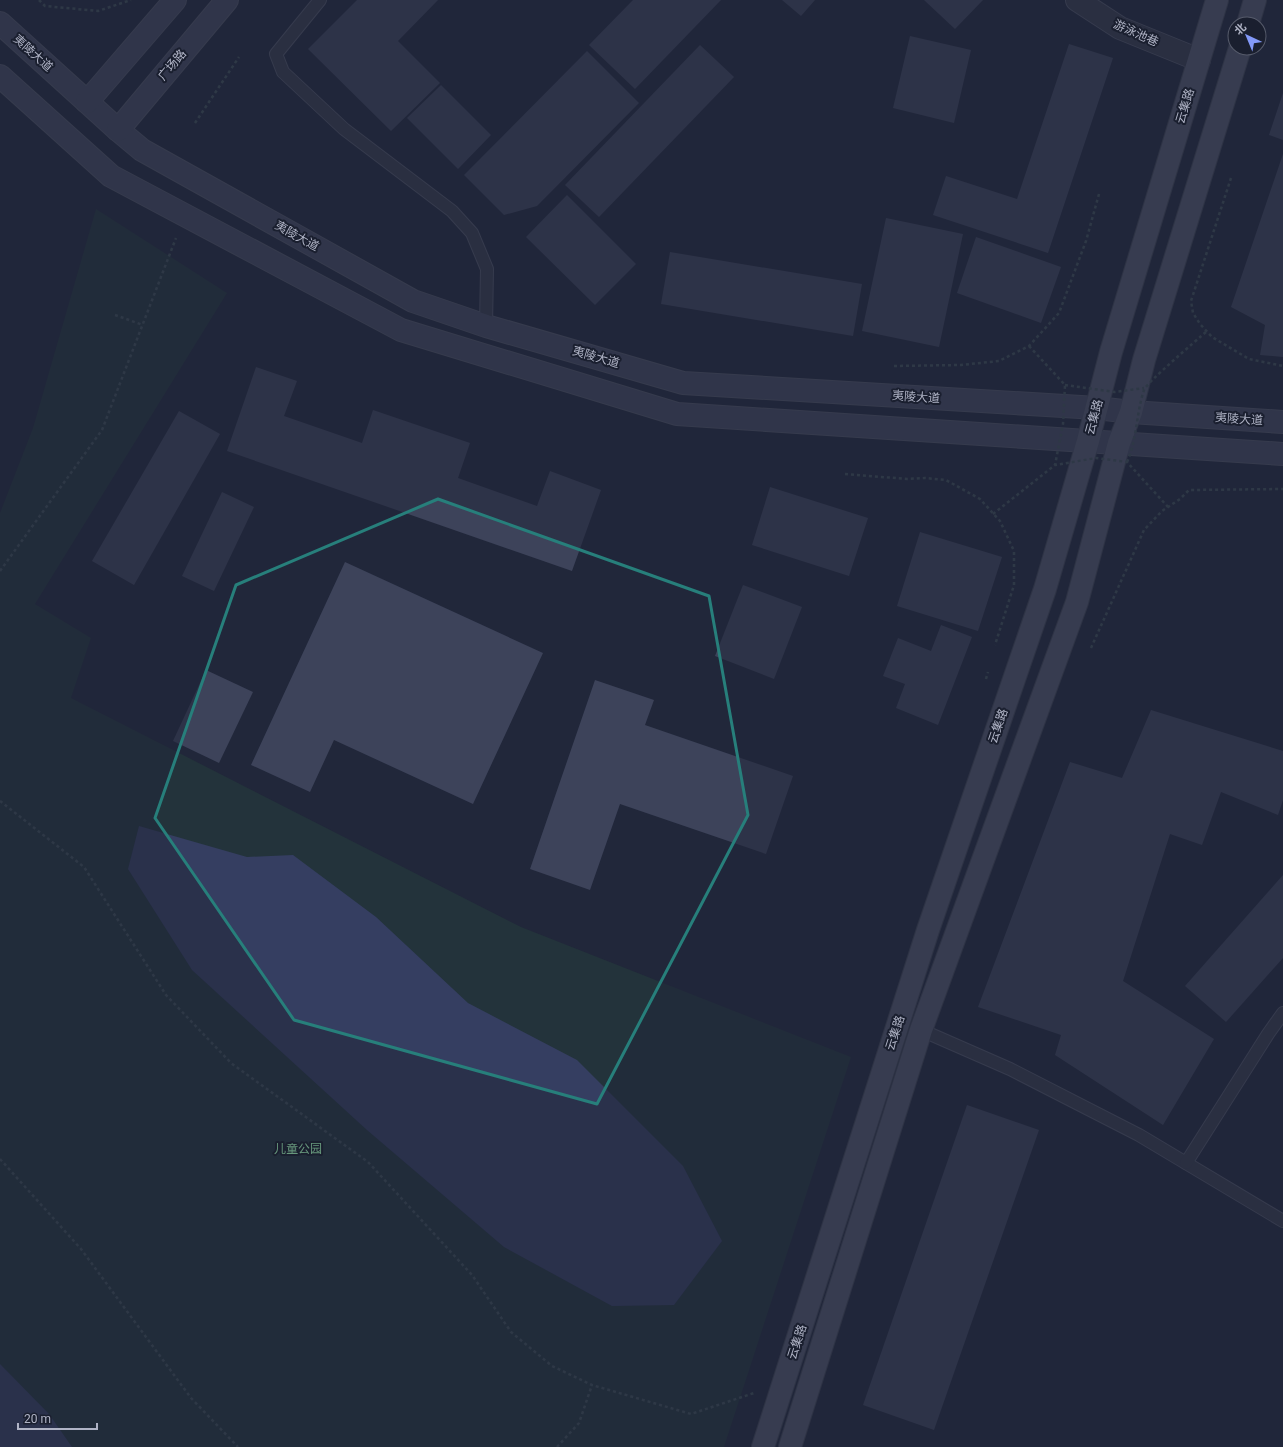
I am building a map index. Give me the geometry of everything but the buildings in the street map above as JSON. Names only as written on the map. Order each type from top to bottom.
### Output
[{"type":"main road","points":[[87,102],[175,0]]},
{"type":"main road","name":"广场路","points":[[118,130],[227,0]]},
{"type":"main road","name":"云集路","points":[[763,1447],[928,930],[1045,589],[1114,345],[1217,0]]},
{"type":"main road","points":[[1250,16],[1255,0]]},
{"type":"main road","name":"夷陵大道","points":[[0,23],[142,150],[413,301],[486,326],[683,383],[1096,408],[1131,412],[1283,422]]},
{"type":"main road","name":"云集路","points":[[790,1447],[921,1030],[1077,602],[1123,453],[1131,412],[1144,360],[1238,56]]},
{"type":"main road","points":[[0,76],[112,176],[401,330],[677,414],[1088,441],[1123,453],[1283,454]]},
{"type":"street","name":"游泳池巷","points":[[1077,0],[1120,28],[1199,60]]},
{"type":"lane","points":[[320,0],[276,54],[283,72],[344,129],[452,211],[472,233],[486,269],[486,326]]},
{"type":"lane","points":[[1186,1163],[1283,1013]]},
{"type":"lane","points":[[921,1030],[1010,1069],[1139,1135],[1283,1222]]},
{"type":"path","points":[[39,0],[45,6],[98,11],[131,0]]},
{"type":"path","points":[[195,123],[239,57]]},
{"type":"path","points":[[1231,178],[1191,301],[1193,313],[1200,324],[1212,337],[1248,359],[1283,366]]},
{"type":"path","points":[[894,366],[961,365],[998,361],[1029,346],[1059,313],[1086,241],[1099,194]]},
{"type":"path","points":[[0,571],[102,430],[184,215]]},
{"type":"path","points":[[115,315],[143,325]]},
{"type":"path","points":[[993,514],[1055,465],[1123,453],[1131,453],[1135,426],[1144,388],[1207,331]]},
{"type":"path","points":[[1029,346],[1066,385],[1114,392],[1144,388]]},
{"type":"path","points":[[1055,465],[1063,424],[1066,385]]},
{"type":"path","points":[[1123,453],[1168,507]]},
{"type":"path","points":[[845,474],[907,479],[925,478],[946,480],[980,499],[1000,521],[1014,551],[1014,585],[995,645]]},
{"type":"path","points":[[1091,648],[1144,530],[1162,511],[1180,499],[1189,490],[1283,489]]},
{"type":"path","points":[[0,801],[84,867],[166,995],[231,1063],[368,1162],[472,1275],[511,1332],[552,1366],[592,1385],[691,1414],[783,1384]]},
{"type":"path","points":[[0,1159],[81,1249],[191,1398],[238,1447]]},
{"type":"path","points":[[557,1447],[579,1424],[592,1385]]},
{"type":"highlighted area","points":[[438,499],[709,596],[748,815],[597,1104],[294,1020],[155,818],[236,585]]},
{"type":"green space","name":"儿童公园","points":[[96,209],[227,293],[35,604],[91,638],[71,698],[521,927],[851,1057],[724,1447],[0,1447],[0,513],[33,428]]},
{"type":"water","points":[[139,826],[247,857],[293,855],[376,917],[468,1003],[577,1060],[683,1166],[722,1241],[674,1305],[612,1306],[504,1247],[367,1130],[192,970],[128,869]]},
{"type":"water","points":[[0,1364],[49,1414],[72,1447],[0,1447]]}]
